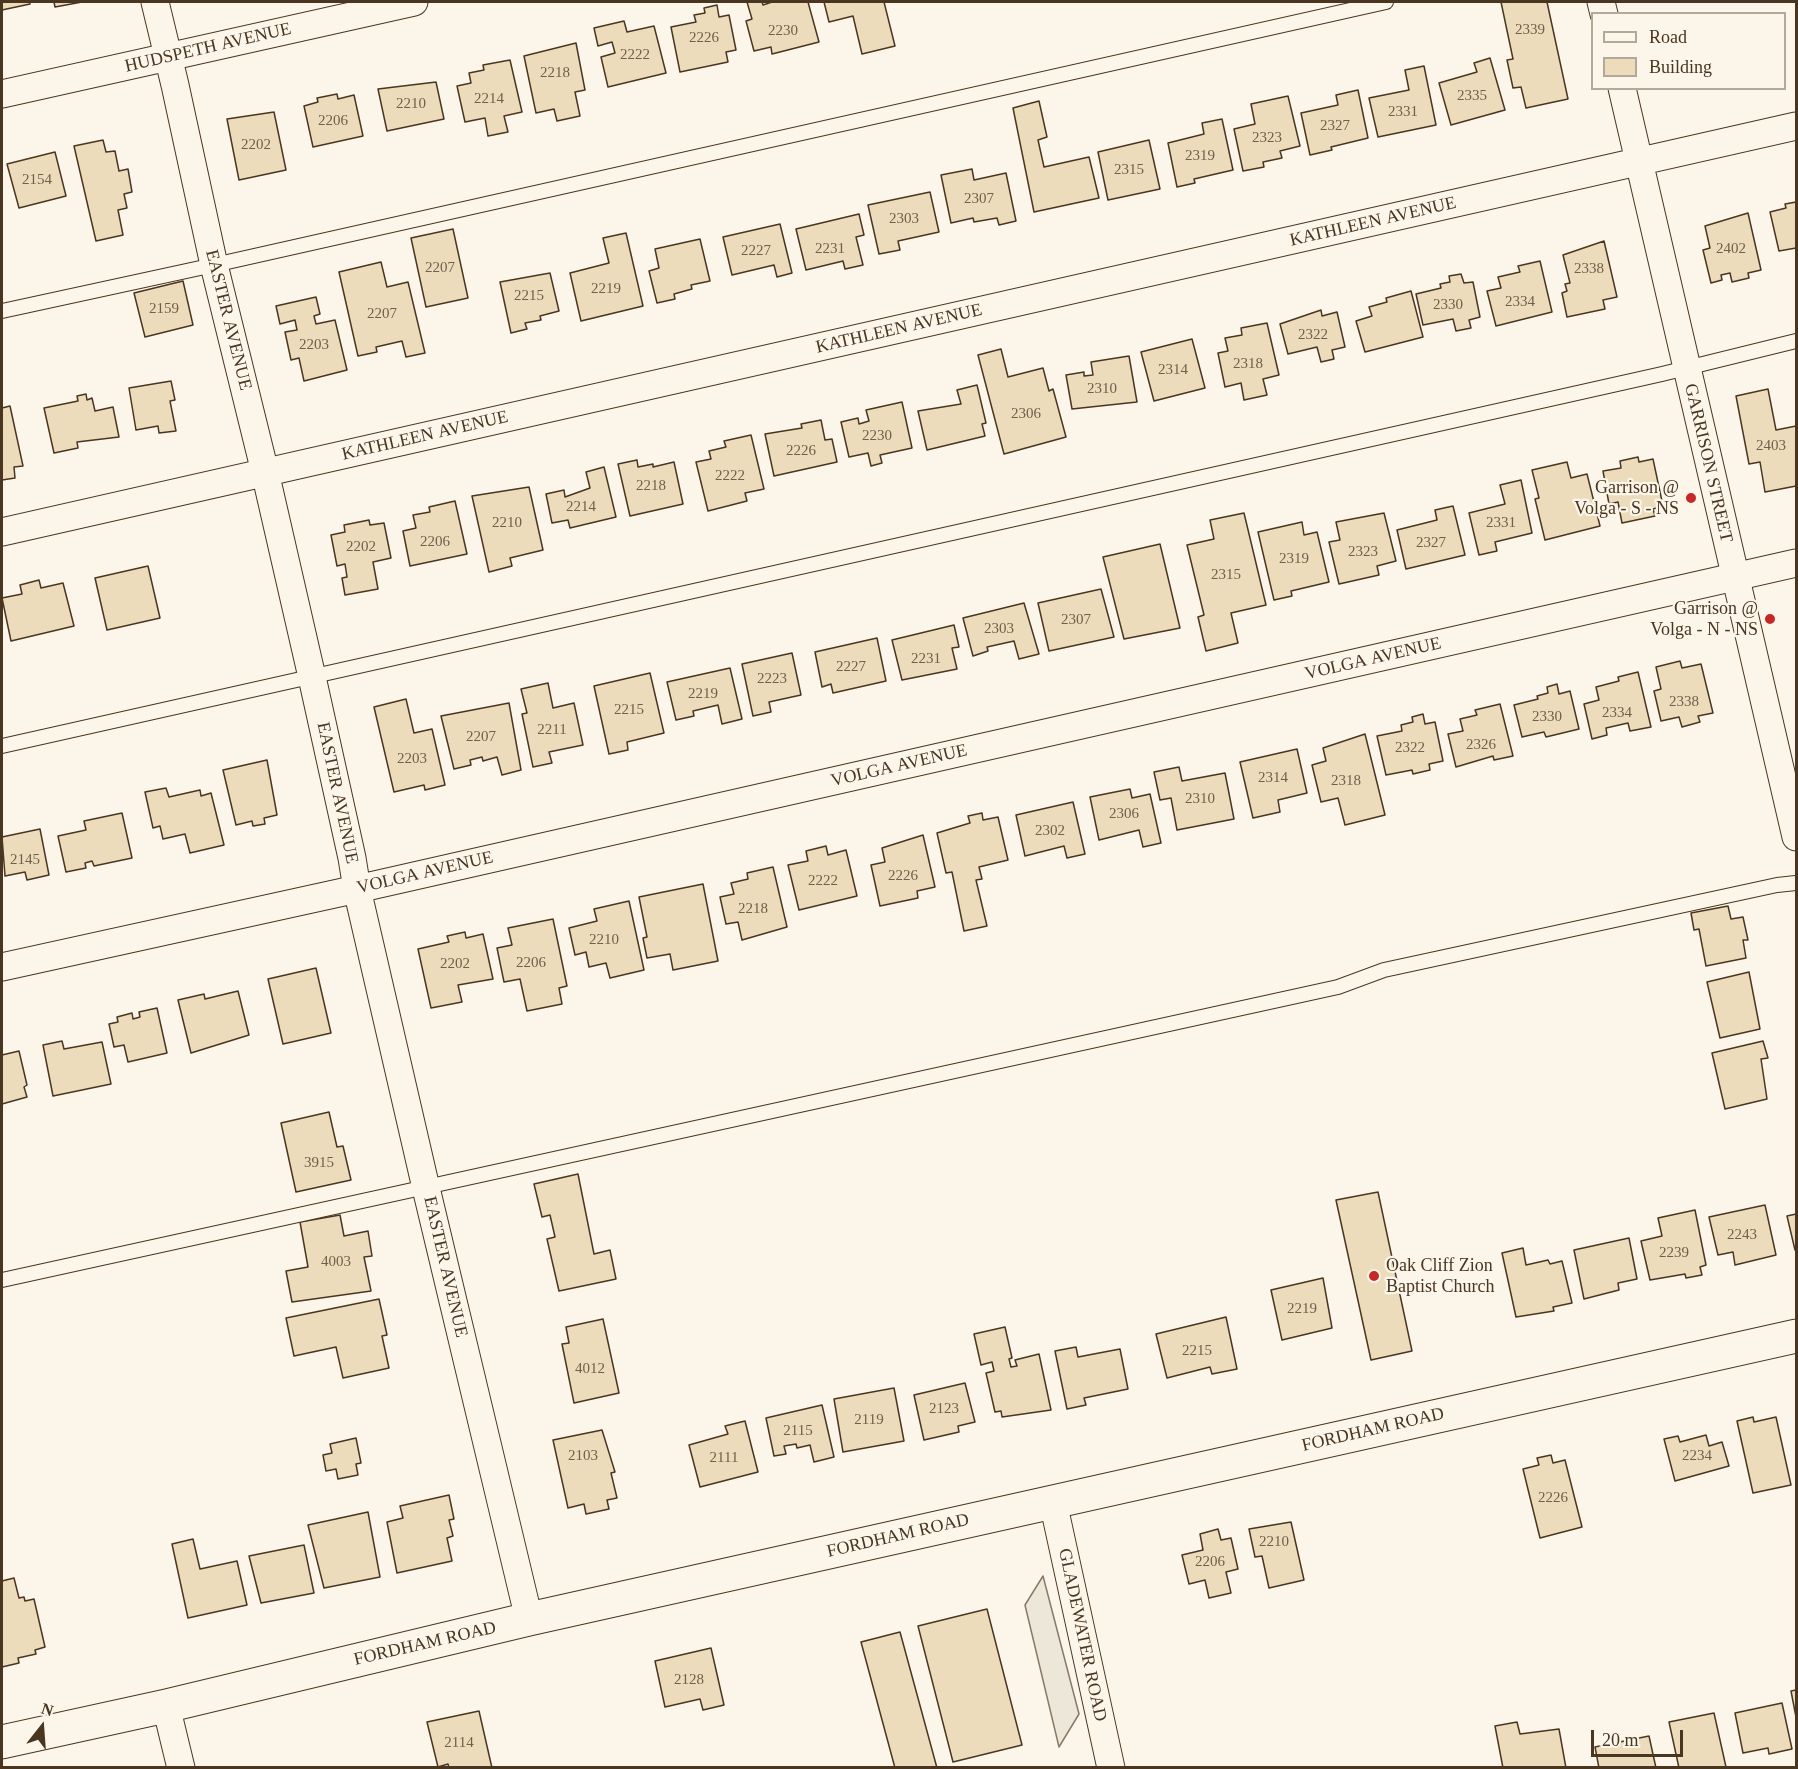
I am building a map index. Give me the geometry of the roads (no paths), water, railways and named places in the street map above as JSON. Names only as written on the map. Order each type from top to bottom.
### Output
[{"type":"street","name":"EASTER AVENUE","points":[[155,2],[169,56],[214,265],[312,677],[357,889],[426,1188],[529,1619]]},
{"type":"street","name":"HUDSPETH AVENUE","points":[[2,94],[414,2]]},
{"type":"street","name":"GARRISON STREET","points":[[1622,90],[1795,826]]},
{"type":"street","name":"KATHLEEN AVENUE","points":[[2,532],[1797,126]]},
{"type":"street","name":"VOLGA AVENUE","points":[[2,967],[357,889],[1797,563]]},
{"type":"street","name":"FORDHAM ROAD","points":[[2,1742],[166,1706],[529,1619],[1797,1335]]},
{"type":"street","name":"GLADEWATER ROAD","points":[[1053,1502],[1111,1767]]},
{"type":"street","points":[[166,1706],[181,1767]]},
{"type":"lane","points":[[2,311],[1386,2]]},
{"type":"lane","points":[[2,746],[1687,368],[1797,341]]},
{"type":"lane","points":[[2,1280],[1338,987],[1384,970],[1777,885],[1797,883]]},
{"type":"place","name":"Garrison @ Volga - S - NS","points":[[1691,498]]},
{"type":"place","name":"Garrison @ Volga - N - NS","points":[[1770,619]]},
{"type":"place","name":"Oak Cliff Zion Baptist Church","points":[[1374,1276]]}]
